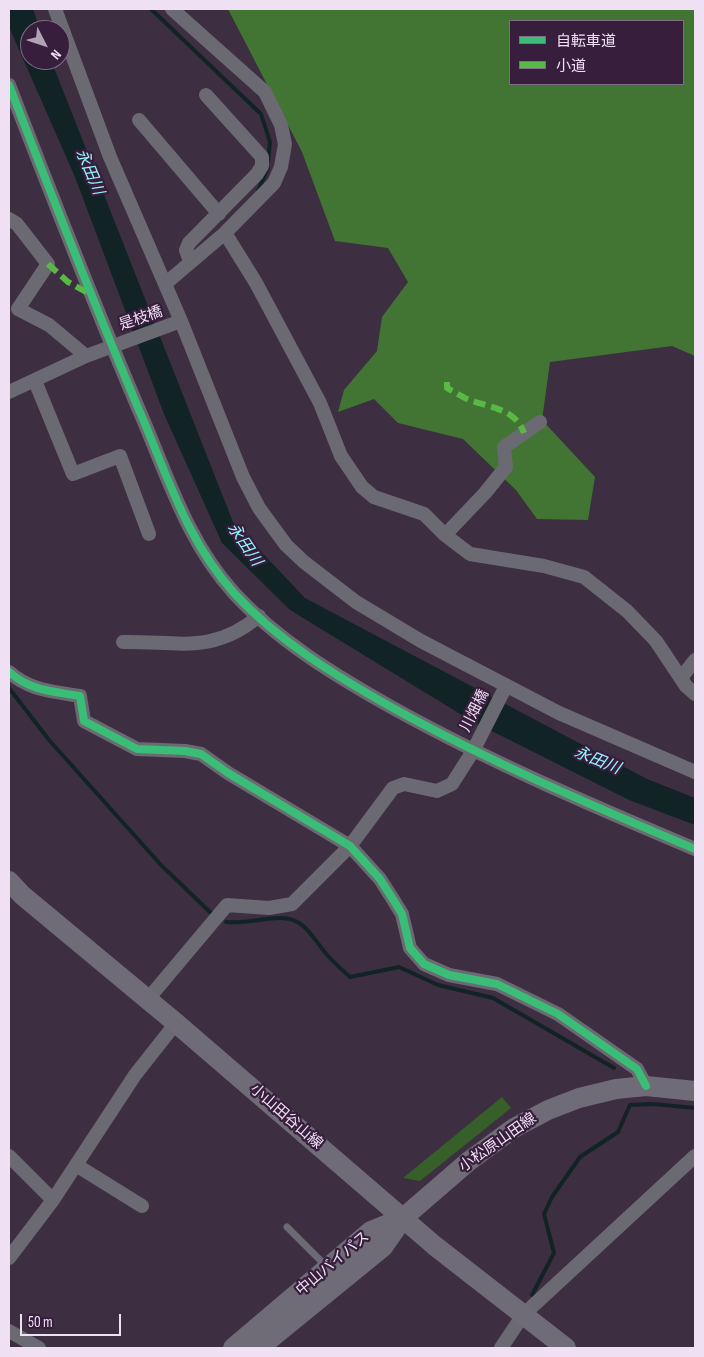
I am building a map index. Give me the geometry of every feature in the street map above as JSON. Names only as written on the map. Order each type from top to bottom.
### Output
[{"type":"street","points":[[55,9],[110,157],[181,321],[243,477],[259,508],[286,545],[304,562],[356,602],[421,641],[559,713],[695,772]]},
{"type":"street","points":[[165,284],[225,233],[274,183],[281,167],[285,144],[281,125],[265,92],[172,9]]},
{"type":"street","points":[[9,85],[111,346],[140,411],[177,505],[193,538],[234,593],[258,616],[328,671],[473,751],[695,849]]},
{"type":"street","points":[[190,261],[186,250],[189,243],[220,214],[257,174],[262,166],[262,157],[206,95]]},
{"type":"street","points":[[139,120],[220,214]]},
{"type":"street","points":[[9,220],[17,224],[48,264],[18,309],[49,325],[86,356]]},
{"type":"street","points":[[225,233],[256,283],[320,403],[341,456],[362,487],[374,497],[424,514],[445,536],[470,554],[544,566],[584,577],[627,611],[656,641],[681,678],[695,694]]},
{"type":"street","name":"是枝橋","points":[[9,392],[86,356],[181,321]]},
{"type":"street","points":[[35,381],[73,474],[120,456],[149,534]]},
{"type":"street","points":[[445,536],[486,494],[506,467],[504,447],[540,422]]},
{"type":"street","points":[[123,642],[188,644],[223,639],[245,628],[258,616]]},
{"type":"street","points":[[681,678],[695,660]]},
{"type":"street","points":[[9,672],[22,683],[32,688],[80,696],[84,721],[129,746],[137,749],[185,751],[201,754],[236,778],[350,846],[375,874],[394,901],[402,914],[410,948],[424,964],[449,976],[504,987],[558,1014],[636,1069],[646,1086]]},
{"type":"street","name":"川畑橋","points":[[148,999],[227,906],[270,908],[292,904],[350,846],[393,788],[404,784],[429,791],[444,789],[459,776],[506,686]]},
{"type":"street","name":"小山田谷山線","points":[[9,881],[22,895],[148,999],[435,1246],[566,1348]]},
{"type":"street","points":[[9,1258],[53,1200],[135,1075],[176,1023]]},
{"type":"street","name":"小松原山田線","points":[[403,1218],[469,1161],[514,1128],[548,1110],[588,1095],[616,1089],[646,1086],[695,1091]]},
{"type":"street","points":[[9,1156],[53,1200]]},
{"type":"street","points":[[501,1348],[522,1315],[695,1156]]},
{"type":"street","points":[[76,1165],[142,1206]]},
{"type":"street","name":"中山バイパス","points":[[233,1348],[372,1231],[403,1218]]},
{"type":"street","name":"中山バイパス","points":[[259,1348],[383,1247],[403,1218]]},
{"type":"street","points":[[9,1331],[39,1348]]},
{"type":"lane","points":[[287,1227],[327,1268]]},
{"type":"green space","points":[[228,9],[695,9],[695,356],[672,346],[550,362],[542,420],[595,477],[588,520],[537,519],[516,490],[463,439],[398,423],[374,399],[338,412],[344,390],[377,351],[382,317],[408,282],[388,248],[335,241],[302,152]]},
{"type":"green space","points":[[502,1097],[511,1108],[420,1181],[403,1178]]},
{"type":"water","points":[[9,9],[33,9],[37,20],[20,20],[20,52],[9,27]]},
{"type":"water","name":"永田川","points":[[28,70],[55,70],[233,522],[305,598],[647,779],[695,798],[695,825],[629,800],[470,720],[290,610],[222,543],[164,414],[75,177]]},
{"type":"waterway","points":[[151,9],[261,114],[270,142],[268,161]]},
{"type":"waterway","points":[[258,191],[268,168]]},
{"type":"waterway","points":[[9,688],[49,740],[161,865],[211,913]]},
{"type":"waterway","points":[[226,922],[274,918],[290,919],[304,926],[332,961],[350,977],[399,967],[438,985],[493,998],[614,1068]]},
{"type":"waterway","points":[[532,1295],[554,1253],[544,1214],[552,1197],[580,1157],[618,1132],[630,1105],[653,1104],[695,1108]]},
{"type":"marked path","points":[[48,264],[68,282],[90,294]]},
{"type":"marked path","points":[[447,382],[447,388],[465,398],[507,413],[520,424],[524,433]]},
{"type":"cycle path","points":[[9,85],[56,207],[179,506],[203,551],[217,573],[234,593],[269,627],[289,642],[329,670],[393,708],[504,765],[695,849]]},
{"type":"cycle path","points":[[9,672],[33,687],[80,696],[84,721],[137,749],[185,751],[201,754],[228,773],[350,846],[380,879],[394,901],[402,914],[410,948],[424,964],[449,975],[497,984],[558,1014],[637,1069],[646,1086]]}]
